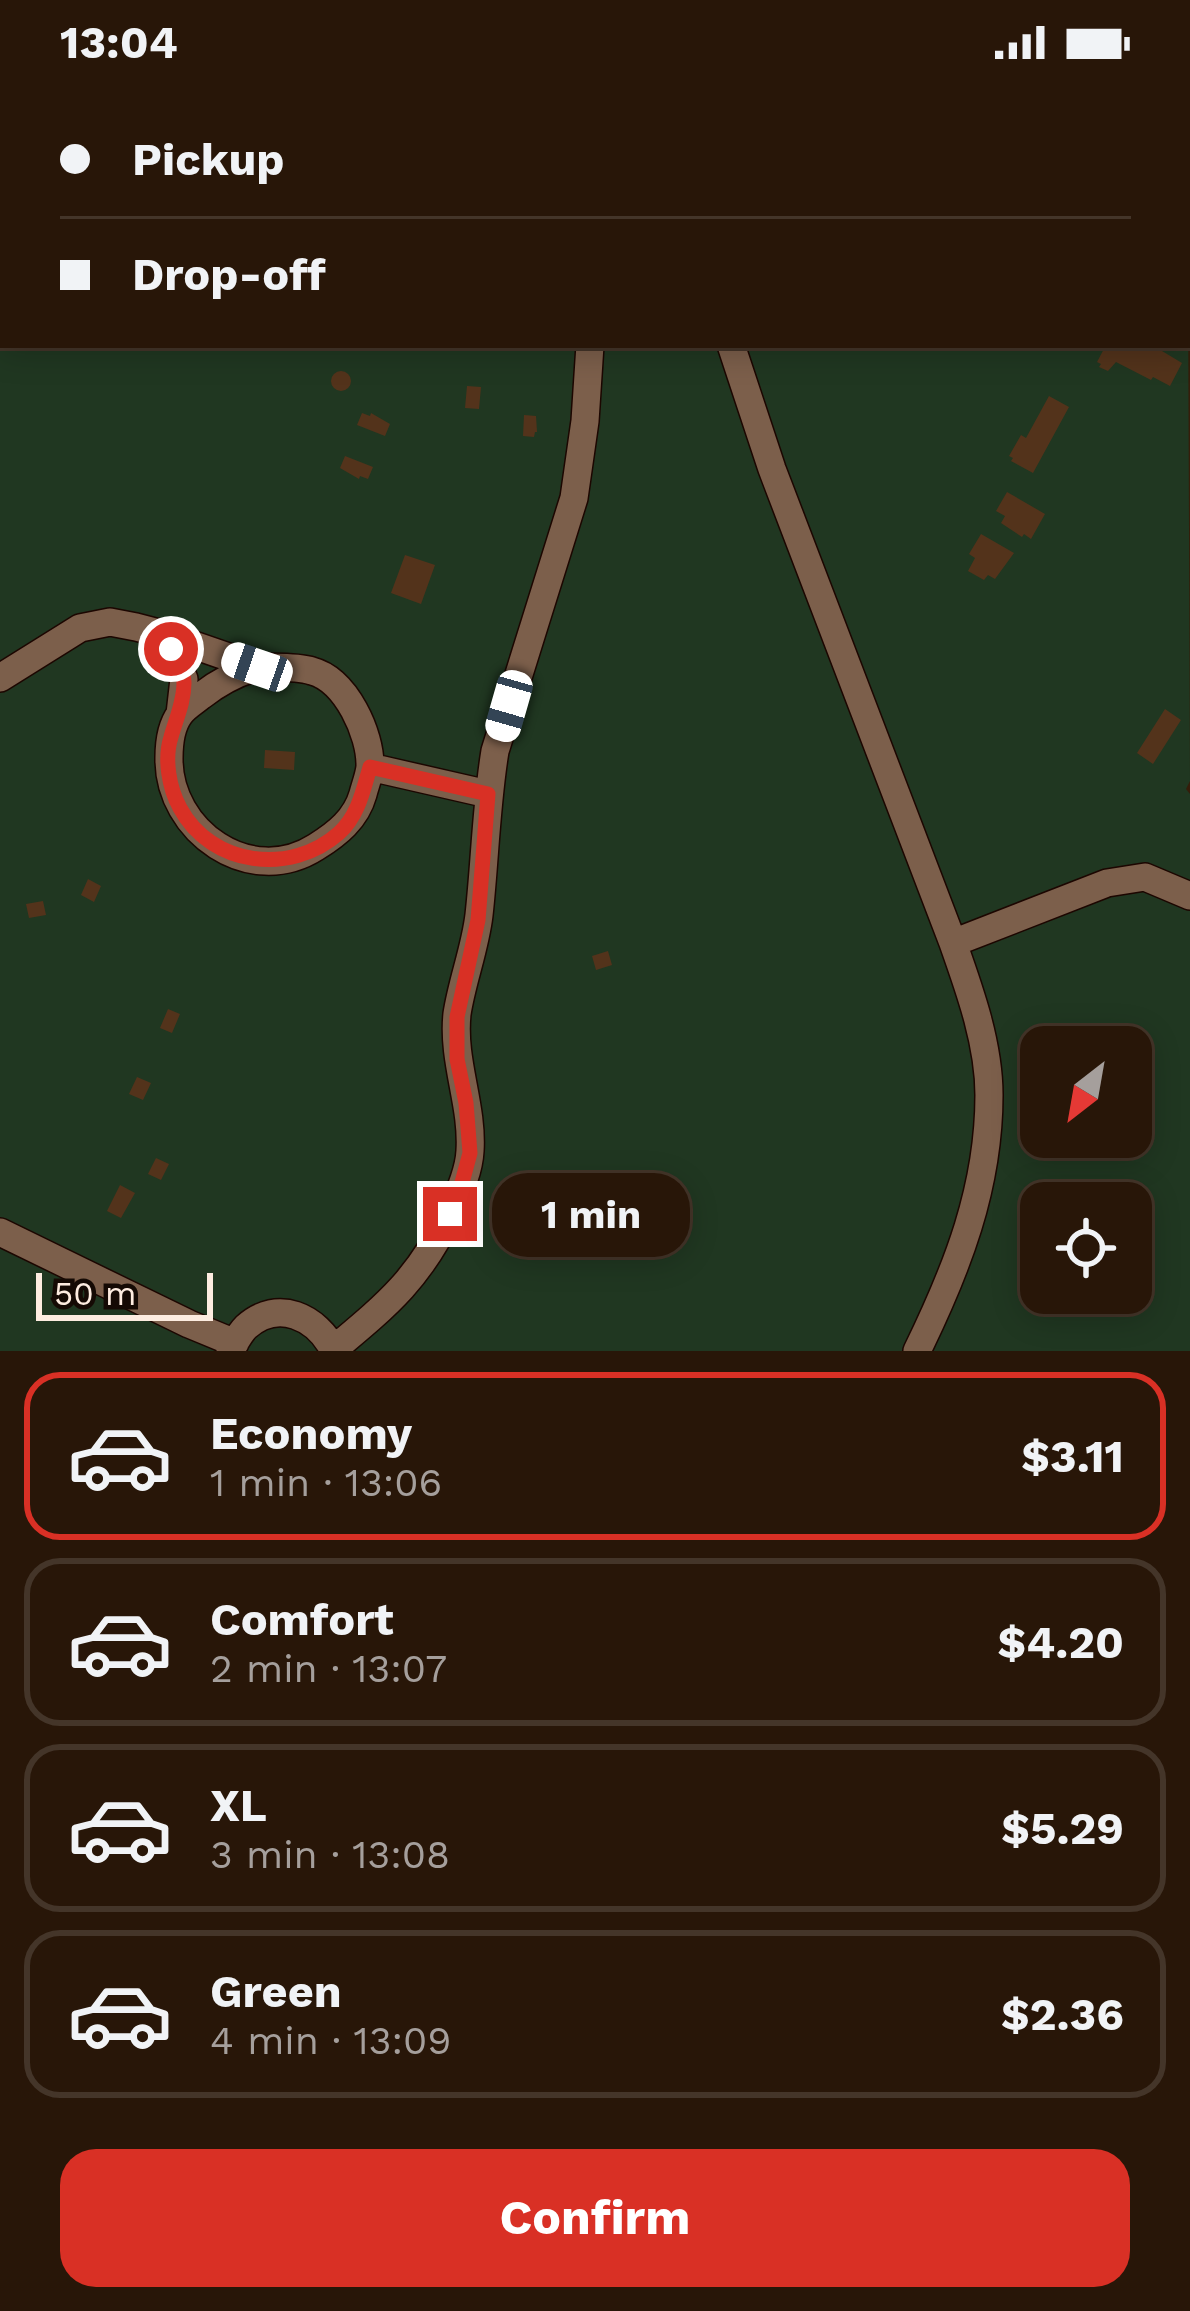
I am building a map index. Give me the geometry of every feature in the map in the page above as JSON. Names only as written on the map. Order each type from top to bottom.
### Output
[{"type":"lane","points":[[0,1232],[232,1347],[242,1330],[257,1319],[290,1313],[308,1319],[324,1333],[333,1350],[421,1267],[460,1190],[470,1153],[457,1059],[457,1017],[478,920],[488,794],[495,751],[574,498],[590,348]]},
{"type":"lane","points":[[732,348],[772,470],[953,943],[981,1036],[989,1092],[979,1197],[964,1246],[917,1351]]},
{"type":"lane","points":[[0,678],[80,628],[110,622],[159,633],[257,667],[316,671],[343,693],[364,726],[370,767],[360,804],[340,832],[304,855],[270,861],[233,855],[203,837],[180,809],[169,776],[169,741],[180,714],[184,679],[159,633]]},
{"type":"lane","points":[[180,714],[215,684],[257,667]]},
{"type":"lane","points":[[370,767],[488,794]]},
{"type":"lane","points":[[953,943],[1107,883],[1145,877],[1190,896]]},
{"type":"green space","points":[[0,348],[1188,348],[1190,781],[1186,789],[1190,794],[1190,1351],[0,1351]]},
{"type":"building","points":[[1104,348],[1157,348],[1182,363],[1170,386],[1116,362],[1108,371],[1097,362]]},
{"type":"building","points":[[341,371],[351,381],[341,391],[331,381]]},
{"type":"building","points":[[467,386],[481,387],[479,409],[465,408]]},
{"type":"building","points":[[1049,396],[1069,407],[1033,473],[1009,456],[1021,435],[1026,438]]},
{"type":"building","points":[[362,413],[390,424],[385,436],[357,425]]},
{"type":"building","points":[[524,415],[536,416],[534,437],[523,436]]},
{"type":"building","points":[[345,456],[373,467],[368,479],[340,468]]},
{"type":"building","points":[[1007,492],[1045,514],[1031,539],[1001,523],[1005,516],[996,511]]},
{"type":"building","points":[[981,534],[1014,553],[995,579],[988,575],[984,580],[968,571],[975,558],[969,554]]},
{"type":"building","points":[[405,555],[435,565],[421,604],[391,593]]},
{"type":"building","points":[[1165,709],[1181,720],[1153,764],[1137,753]]},
{"type":"building","points":[[265,750],[295,752],[294,770],[264,768]]},
{"type":"building","points":[[88,879],[101,886],[94,902],[81,895]]},
{"type":"building","points":[[43,901],[46,915],[29,918],[26,904]]},
{"type":"building","points":[[608,951],[612,965],[596,970],[592,956]]},
{"type":"building","points":[[168,1009],[180,1014],[172,1033],[160,1028]]},
{"type":"building","points":[[137,1077],[151,1083],[143,1100],[129,1094]]},
{"type":"building","points":[[156,1158],[169,1164],[161,1180],[148,1174]]},
{"type":"building","points":[[120,1185],[135,1193],[121,1218],[107,1211]]},
{"type":"route","points":[[171,649],[184,679],[180,714],[169,741],[169,776],[180,809],[203,837],[233,855],[270,861],[304,855],[340,832],[360,804],[370,767],[488,794],[478,920],[457,1017],[457,1059],[470,1153],[450,1214]]}]
